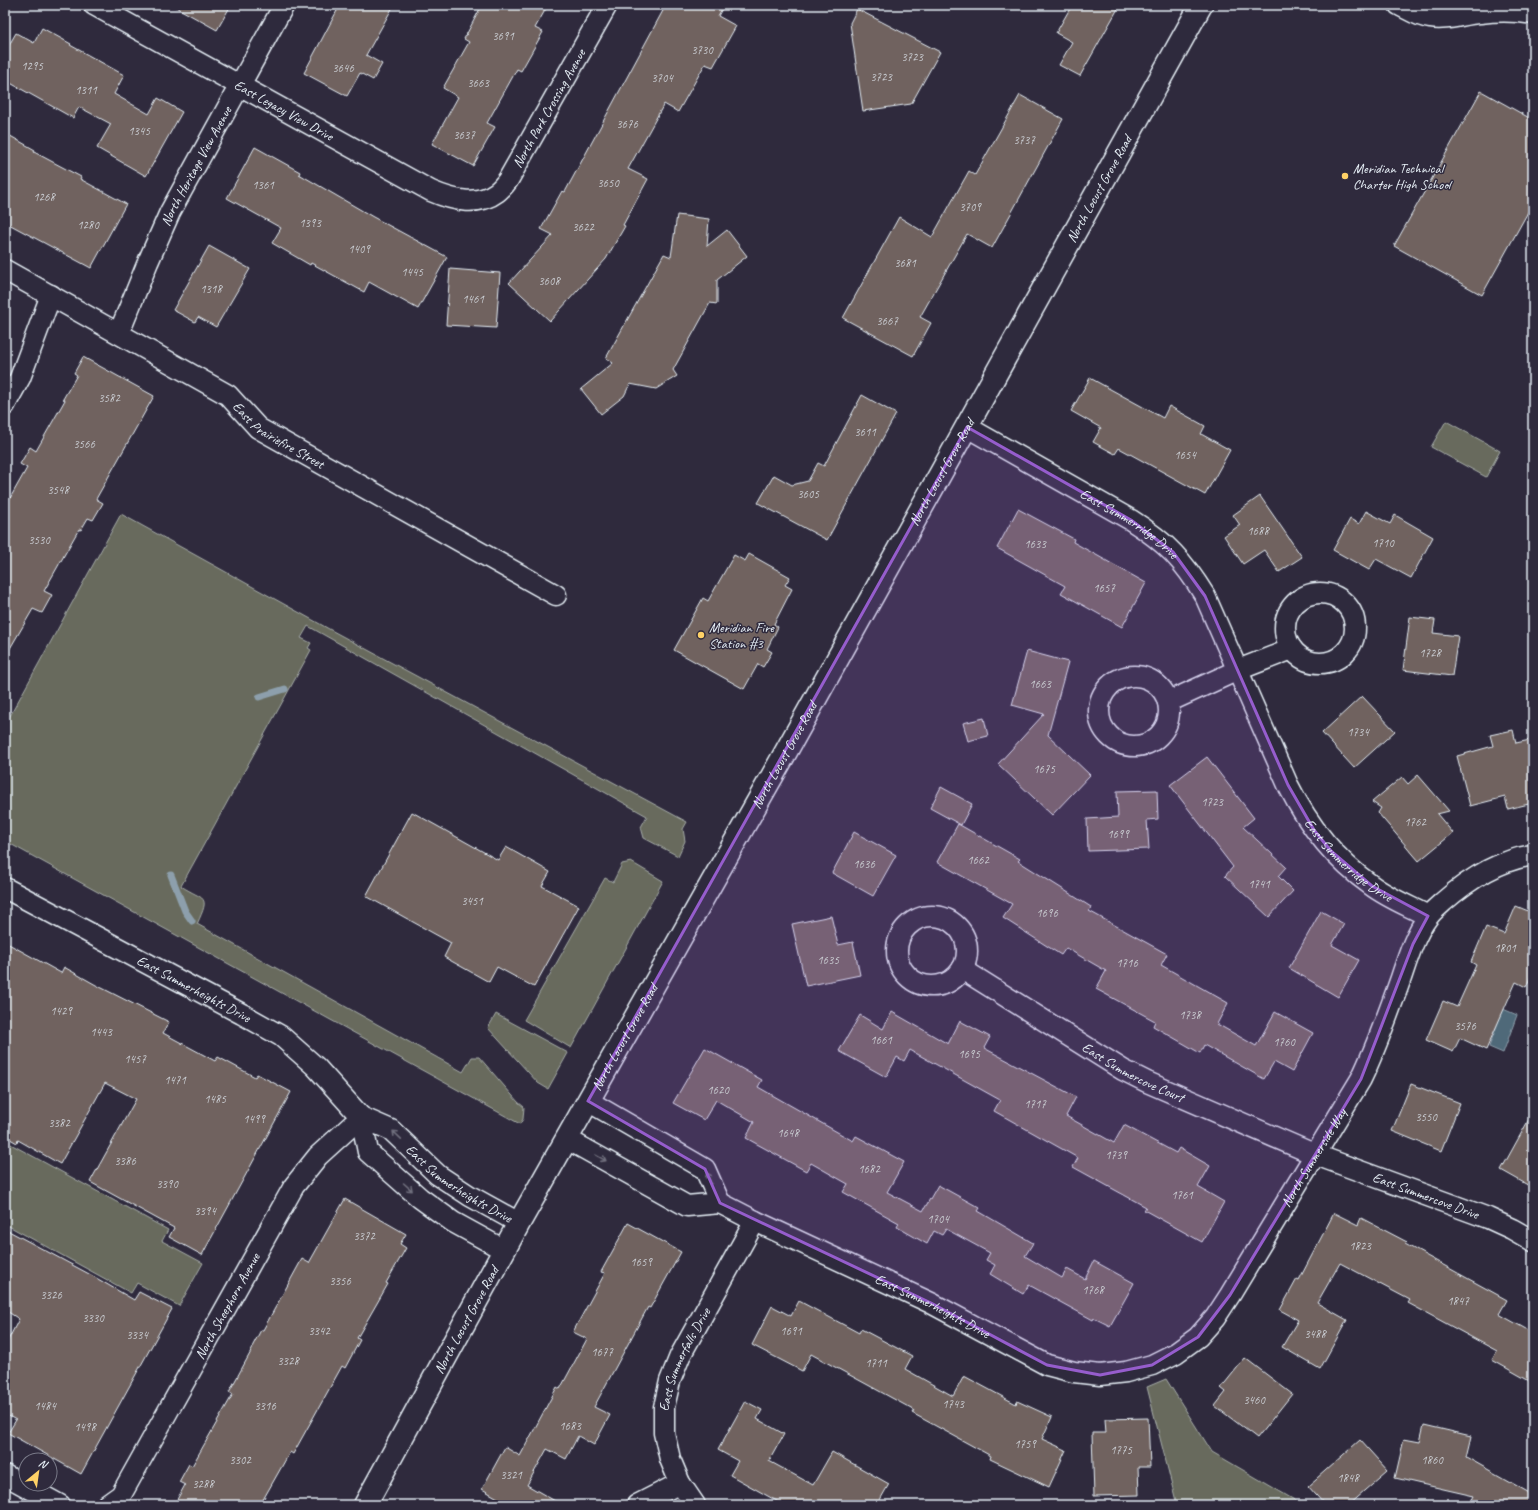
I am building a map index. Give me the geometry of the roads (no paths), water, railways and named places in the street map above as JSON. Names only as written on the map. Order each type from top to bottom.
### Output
[{"type":"main road","name":"North Locust Grove Road","points":[[365,1505],[519,1223],[780,763],[1201,5]]},
{"type":"street","name":"East Legacy View Drive","points":[[94,5],[431,191],[458,200],[480,201]]},
{"type":"street","name":"North Heritage View Avenue","points":[[119,333],[170,212],[284,5]]},
{"type":"street","name":"North Park Crossing Avenue","points":[[480,201],[497,192],[508,180],[607,5]]},
{"type":"street","points":[[1399,5],[1423,17],[1442,19],[1479,13],[1522,12],[1533,14]]},
{"type":"street","name":"East Prairiefire Street","points":[[5,270],[228,395],[258,428],[556,595]]},
{"type":"street","points":[[5,405],[20,378],[51,295]]},
{"type":"street","name":"East Summerridge Drive","points":[[967,427],[1131,520],[1154,534],[1174,552],[1190,572],[1205,596],[1288,785],[1314,830],[1331,851],[1351,870],[1372,886],[1428,916]]},
{"type":"street","points":[[1168,702],[1238,670],[1292,649]]},
{"type":"street","points":[[1428,916],[1474,877],[1498,864],[1533,854]]},
{"type":"street","name":"East Summerheights Drive","points":[[5,888],[282,1036],[316,1067],[361,1117],[391,1130],[438,1175],[470,1196],[519,1223]]},
{"type":"street","name":"North Summerside Way","points":[[1152,1365],[1176,1353],[1192,1341],[1215,1318],[1316,1155],[1361,1079],[1373,1055],[1413,944],[1428,916]]},
{"type":"street","name":"East Summercove Court","points":[[962,969],[1123,1070],[1147,1082],[1316,1155]]},
{"type":"street","points":[[567,1139],[686,1206],[720,1203],[705,1169],[588,1101]]},
{"type":"street","points":[[361,1117],[368,1152],[420,1198],[453,1222],[504,1250]]},
{"type":"street","name":"North Sheephorn Avenue","points":[[106,1505],[120,1495],[294,1186],[318,1156],[361,1117]]},
{"type":"street","name":"East Summercove Drive","points":[[1316,1155],[1488,1218],[1533,1241]]},
{"type":"street","name":"East Summerheights Drive","points":[[720,1203],[755,1221],[931,1303],[1048,1365],[1074,1372],[1100,1375],[1126,1372],[1152,1365]]},
{"type":"street","name":"East Summerfalls Drive","points":[[695,1505],[680,1483],[670,1459],[664,1433],[664,1407],[670,1381],[680,1356],[755,1221]]},
{"type":"street","points":[[5,1476],[60,1505]]},
{"type":"street","points":[[637,1505],[680,1483]]},
{"type":"water","points":[[1503,1009],[1517,1015],[1503,1053],[1489,1047]]},
{"type":"waterway","points":[[259,697],[285,689]]},
{"type":"waterway","points":[[171,875],[185,911],[192,921]]},
{"type":"place","name":"Meridian Technical Charter High School","points":[[1345,176]]},
{"type":"place","name":"Meridian Fire Station #3","points":[[701,635]]}]
